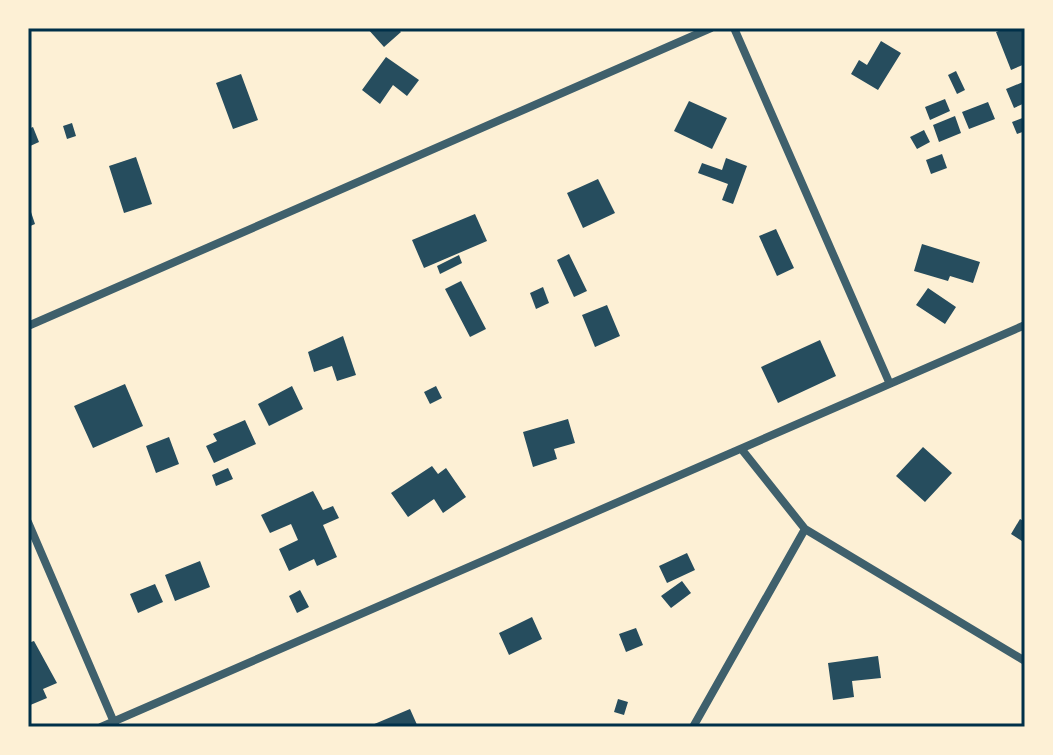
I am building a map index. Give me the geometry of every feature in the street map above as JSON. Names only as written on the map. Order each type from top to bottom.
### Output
[{"type":"street","points":[[28,326],[711,28]]},
{"type":"street","points":[[734,28],[889,382]]},
{"type":"street","points":[[101,727],[743,451],[889,382],[1025,325]]},
{"type":"street","points":[[743,451],[805,529],[1025,661]]},
{"type":"street","points":[[28,522],[114,724]]},
{"type":"street","points":[[693,727],[805,529]]},
{"type":"building","points":[[367,28],[397,28],[401,32],[384,47]]},
{"type":"building","points":[[1006,28],[1025,28],[1025,64],[1011,70],[996,32]]},
{"type":"building","points":[[881,41],[901,53],[878,90],[851,74],[859,60],[867,65]]},
{"type":"building","points":[[386,57],[419,80],[407,96],[393,85],[380,104],[362,90]]},
{"type":"building","points":[[956,71],[965,90],[957,94],[948,75]]},
{"type":"building","points":[[241,74],[258,120],[233,129],[216,83]]},
{"type":"building","points":[[1023,82],[1025,103],[1014,108],[1006,89]]},
{"type":"building","points":[[945,99],[950,111],[930,120],[925,107]]},
{"type":"building","points":[[689,101],[727,118],[712,149],[674,131]]},
{"type":"building","points":[[988,102],[995,119],[969,129],[962,112]]},
{"type":"building","points":[[955,116],[961,133],[939,142],[933,125]]},
{"type":"building","points":[[1025,117],[1025,131],[1017,134],[1012,122]]},
{"type":"building","points":[[72,123],[76,136],[67,139],[63,126]]},
{"type":"building","points":[[33,127],[39,142],[28,147],[28,129]]},
{"type":"building","points":[[924,130],[930,142],[917,149],[910,137]]},
{"type":"building","points":[[942,154],[947,168],[931,174],[926,160]]},
{"type":"building","points":[[136,157],[152,204],[124,213],[109,166]]},
{"type":"building","points":[[726,158],[747,166],[733,204],[722,200],[728,184],[698,173],[702,163],[722,170]]},
{"type":"building","points":[[598,179],[615,213],[583,228],[567,193]]},
{"type":"building","points":[[28,203],[35,224],[28,227]]},
{"type":"building","points":[[475,214],[487,241],[424,268],[412,240]]},
{"type":"building","points":[[776,229],[794,268],[777,276],[759,236]]},
{"type":"building","points":[[922,244],[980,262],[973,283],[950,276],[948,281],[914,271]]},
{"type":"building","points":[[569,254],[587,291],[574,297],[557,260]]},
{"type":"building","points":[[459,255],[462,263],[440,274],[437,266]]},
{"type":"building","points":[[461,281],[486,329],[470,337],[445,289]]},
{"type":"building","points":[[543,287],[549,303],[536,309],[530,293]]},
{"type":"building","points":[[928,288],[956,307],[945,324],[916,305]]},
{"type":"building","points":[[607,305],[620,336],[595,347],[582,315]]},
{"type":"building","points":[[343,336],[356,375],[337,381],[332,366],[314,372],[308,352]]},
{"type":"building","points":[[820,340],[836,376],[778,403],[761,367]]},
{"type":"building","points":[[125,384],[143,426],[93,448],[74,406]]},
{"type":"building","points":[[292,386],[303,409],[269,426],[258,404]]},
{"type":"building","points":[[436,386],[442,398],[430,404],[424,392]]},
{"type":"building","points":[[568,419],[575,443],[554,449],[557,459],[533,467],[523,432]]},
{"type":"building","points":[[245,420],[256,444],[214,463],[206,446],[217,441],[213,434]]},
{"type":"building","points":[[169,437],[179,464],[156,473],[146,446]]},
{"type":"building","points":[[923,447],[952,473],[925,502],[896,476]]},
{"type":"building","points":[[432,466],[438,474],[446,468],[466,497],[443,513],[434,499],[408,517],[391,493]]},
{"type":"building","points":[[228,468],[233,479],[216,486],[212,475]]},
{"type":"building","points":[[313,491],[323,510],[333,506],[339,518],[323,525],[337,557],[317,566],[314,559],[289,571],[279,549],[298,540],[291,524],[270,533],[261,515]]},
{"type":"building","points":[[1020,519],[1025,522],[1025,543],[1011,534]]},
{"type":"building","points":[[687,553],[695,570],[667,583],[659,566]]},
{"type":"building","points":[[200,561],[210,587],[175,601],[165,575]]},
{"type":"building","points":[[682,581],[691,593],[671,608],[661,596]]},
{"type":"building","points":[[155,584],[163,602],[138,613],[130,594]]},
{"type":"building","points":[[300,590],[309,607],[297,613],[289,596]]},
{"type":"building","points":[[532,617],[542,639],[509,655],[499,633]]},
{"type":"building","points":[[636,628],[643,645],[626,652],[619,634]]},
{"type":"building","points":[[34,641],[57,683],[43,689],[47,698],[28,706],[28,643]]},
{"type":"building","points":[[878,656],[881,678],[852,681],[854,697],[833,700],[828,663]]},
{"type":"building","points":[[618,699],[628,702],[624,715],[614,712]]},
{"type":"building","points":[[410,709],[418,727],[372,725]]}]
